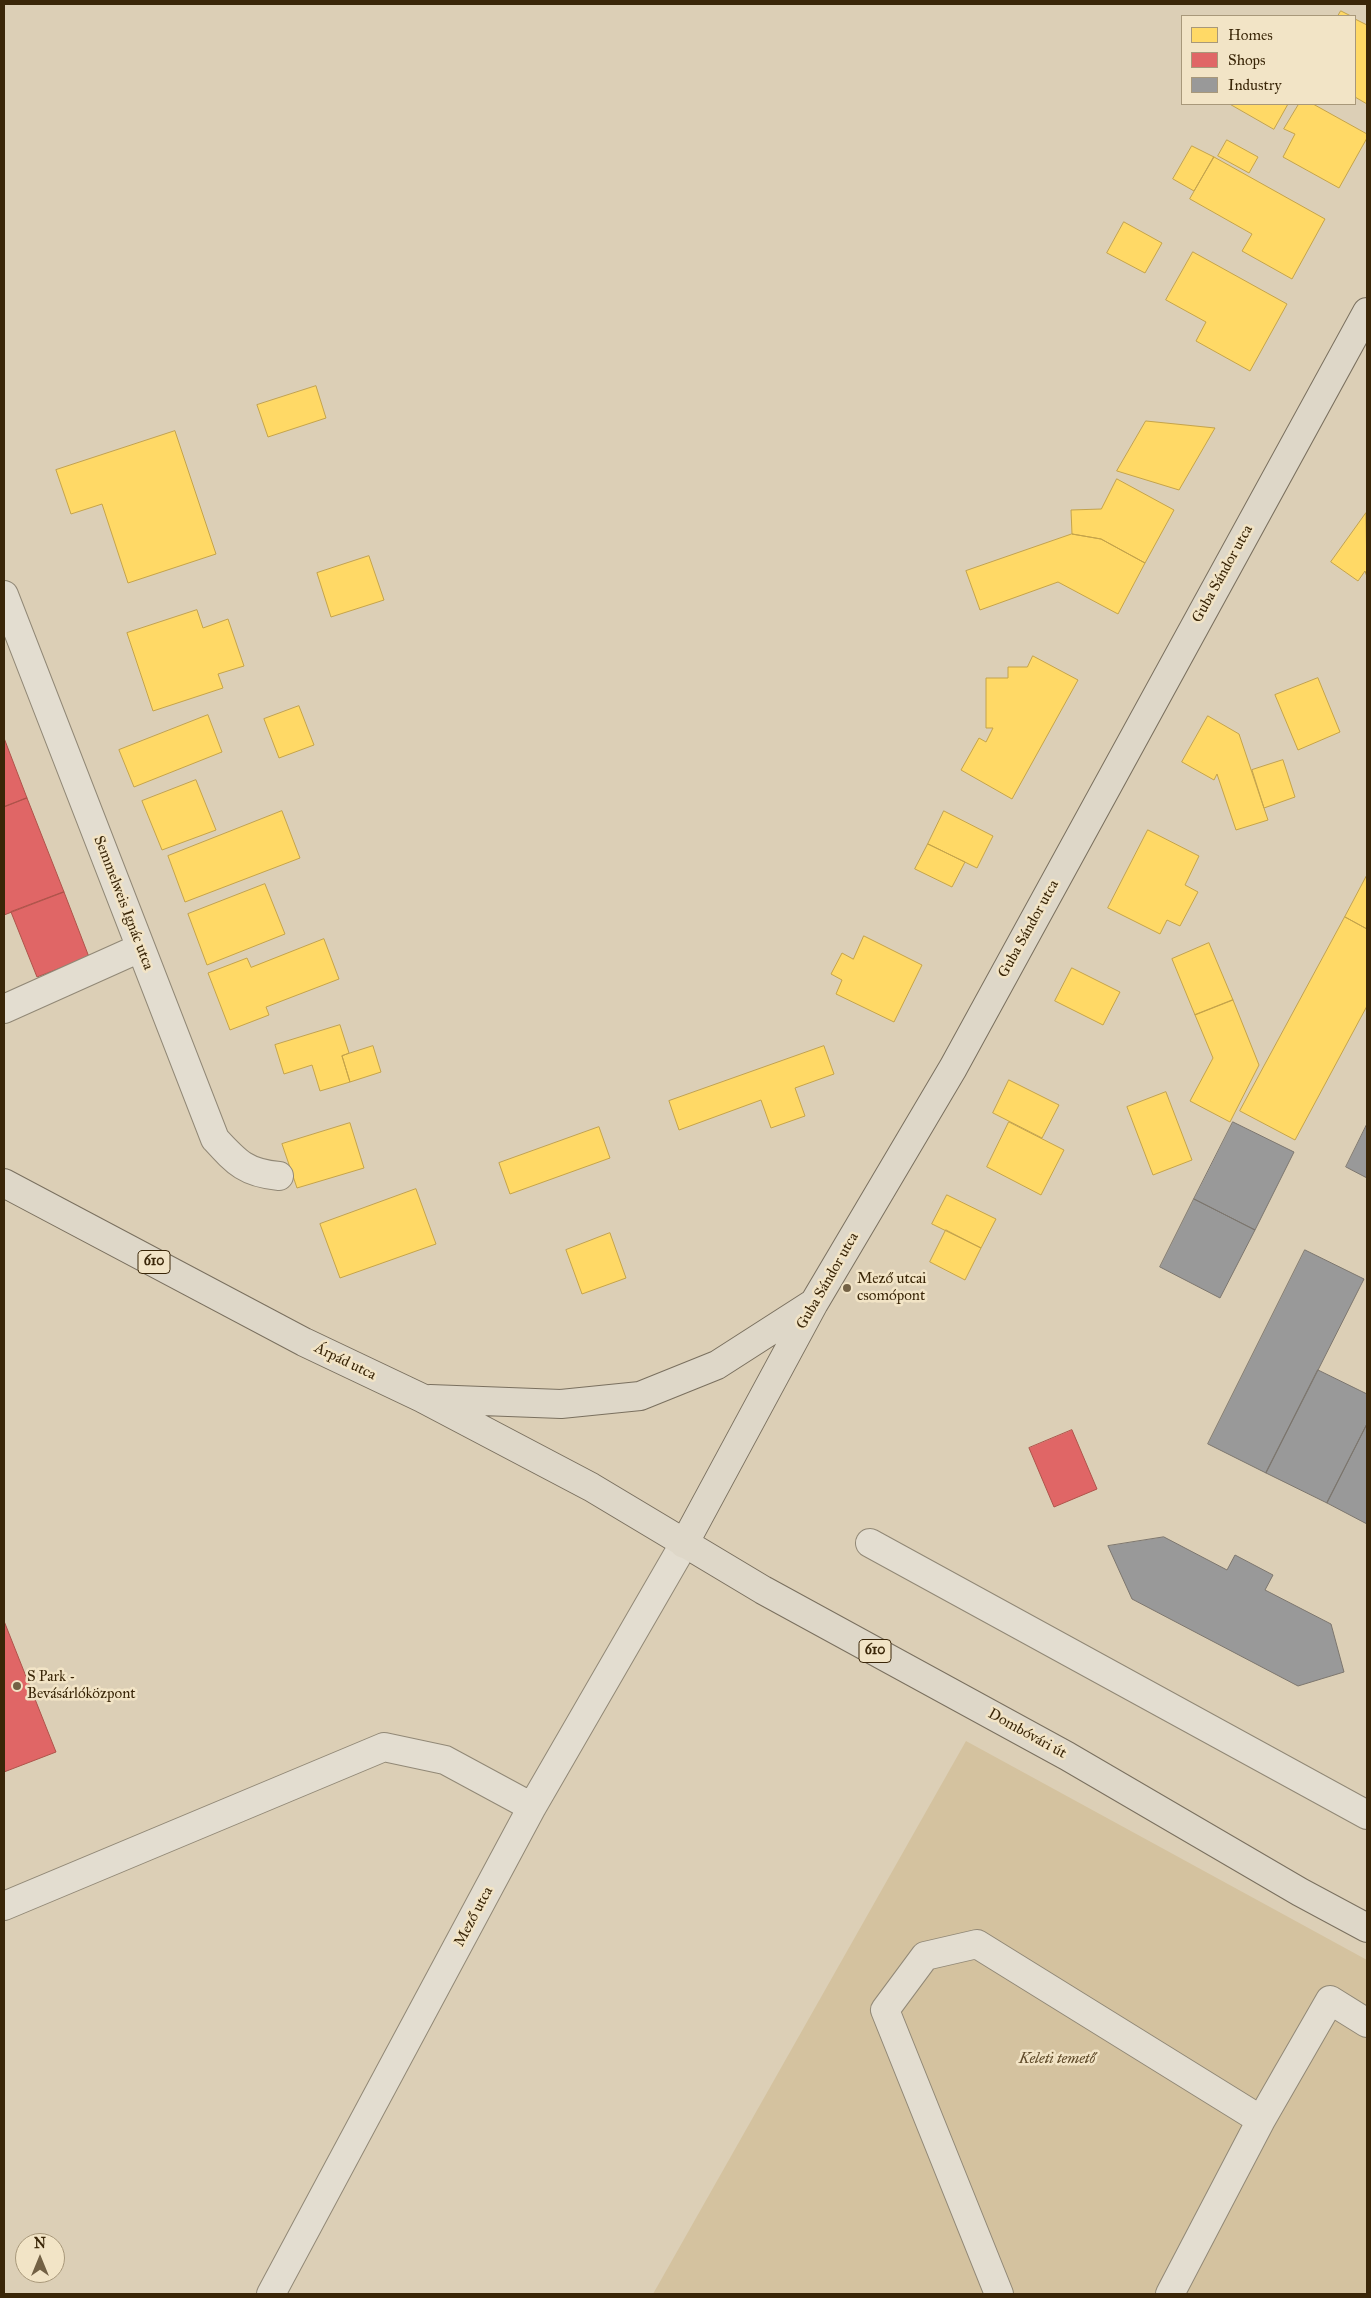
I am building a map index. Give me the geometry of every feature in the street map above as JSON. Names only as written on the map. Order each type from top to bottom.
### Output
[{"type":"main road","name":"Guba Sándor utca","points":[[684,1544],[814,1303],[953,1068],[1367,312]]},
{"type":"main road","name":"Árpád utca","points":[[4,1182],[325,1353],[422,1398],[591,1488],[684,1544]]},
{"type":"main road","points":[[422,1398],[561,1404],[640,1396],[717,1364],[814,1303]]},
{"type":"main road","name":"Dombóvári út","points":[[684,1544],[763,1590],[1067,1756],[1300,1892],[1367,1928]]},
{"type":"street","name":"Semmelweis Ignác utca","points":[[4,595],[215,1139],[233,1160],[258,1174],[279,1176]]},
{"type":"street","points":[[4,1010],[140,948]]},
{"type":"street","points":[[870,1543],[1367,1815]]},
{"type":"street","name":"Mező utca","points":[[271,2294],[532,1807],[684,1544]]},
{"type":"street","points":[[4,1906],[384,1747],[445,1760],[532,1807]]},
{"type":"street","points":[[999,2294],[886,2010],[925,1956],[976,1944],[1261,2120]]},
{"type":"street","points":[[1170,2294],[1261,2120],[1330,2000],[1367,2023]]},
{"type":"green space","name":"Keleti temető","points":[[966,1741],[1367,1960],[1367,2294],[653,2294]]},
{"type":"building: Homes","points":[[1341,11],[1349,15],[1339,15]]},
{"type":"building: Homes","points":[[1356,20],[1367,25],[1367,104],[1356,98]]},
{"type":"building: Homes","points":[[1232,105],[1287,105],[1274,129]]},
{"type":"building: Homes","points":[[1298,105],[1315,105],[1367,134],[1367,138],[1339,188],[1283,157],[1295,134],[1284,129]]},
{"type":"building: Homes","points":[[1227,140],[1258,157],[1249,173],[1218,156]]},
{"type":"building: Homes","points":[[1192,146],[1214,157],[1194,191],[1173,179]]},
{"type":"building: Homes","points":[[1214,157],[1325,219],[1292,279],[1242,251],[1252,234],[1190,199]]},
{"type":"building: Homes","points":[[1124,222],[1162,243],[1145,273],[1107,253]]},
{"type":"building: Homes","points":[[1193,252],[1287,304],[1250,371],[1196,341],[1206,322],[1166,300]]},
{"type":"building: Homes","points":[[316,386],[326,418],[268,437],[257,405]]},
{"type":"building: Homes","points":[[1146,421],[1215,428],[1179,490],[1117,471]]},
{"type":"building: Homes","points":[[175,431],[216,554],[128,583],[102,504],[71,514],[56,470]]},
{"type":"building: Homes","points":[[1117,479],[1174,510],[1145,563],[1101,539],[1072,534],[1071,510],[1101,509]]},
{"type":"building: Homes","points":[[1366,513],[1367,577],[1365,571],[1358,581],[1331,562]]},
{"type":"building: Homes","points":[[1072,534],[1101,539],[1145,563],[1118,614],[1058,582],[980,610],[966,571]]},
{"type":"building: Homes","points":[[369,556],[384,600],[331,617],[317,573]]},
{"type":"building: Homes","points":[[197,610],[203,628],[228,619],[244,666],[218,674],[223,688],[153,711],[127,633]]},
{"type":"building: Homes","points":[[1033,656],[1078,680],[1012,799],[961,770],[979,738],[986,742],[993,728],[986,728],[986,678],[1008,678],[1008,667],[1027,667]]},
{"type":"building: Homes","points":[[1318,678],[1340,732],[1298,750],[1275,695]]},
{"type":"building: Homes","points":[[299,706],[314,745],[279,758],[264,719]]},
{"type":"building: Homes","points":[[208,715],[222,752],[134,787],[119,750]]},
{"type":"building: Homes","points":[[1208,716],[1239,734],[1268,820],[1236,830],[1217,774],[1214,780],[1182,762]]},
{"type":"building: Homes","points":[[1283,760],[1295,797],[1264,808],[1252,770]]},
{"type":"building: Homes","points":[[196,780],[216,830],[162,850],[142,801]]},
{"type":"building: Homes","points":[[282,811],[300,858],[185,902],[168,856]]},
{"type":"building: Homes","points":[[944,811],[993,836],[977,868],[928,844]]},
{"type":"building: Homes","points":[[1148,830],[1199,856],[1185,885],[1198,892],[1180,926],[1167,920],[1160,934],[1108,908]]},
{"type":"building: Homes","points":[[928,844],[965,862],[952,887],[915,869]]},
{"type":"building: Homes","points":[[1367,875],[1367,929],[1345,917]]},
{"type":"building: Homes","points":[[265,884],[285,934],[207,965],[188,914]]},
{"type":"building: Homes","points":[[1345,917],[1367,929],[1367,1006],[1295,1140],[1240,1111]]},
{"type":"building: Homes","points":[[864,936],[922,965],[894,1022],[836,994],[842,980],[831,974],[842,953],[853,959]]},
{"type":"building: Homes","points":[[324,939],[339,979],[266,1007],[269,1015],[230,1030],[208,973],[247,958],[251,967]]},
{"type":"building: Homes","points":[[1209,943],[1233,1000],[1195,1015],[1172,959]]},
{"type":"building: Homes","points":[[1072,968],[1120,992],[1103,1025],[1055,1001]]},
{"type":"building: Homes","points":[[1233,1000],[1259,1065],[1230,1122],[1190,1101],[1213,1058],[1195,1015]]},
{"type":"building: Homes","points":[[340,1025],[349,1053],[342,1056],[350,1082],[320,1091],[312,1065],[284,1074],[275,1045]]},
{"type":"building: Homes","points":[[373,1046],[381,1072],[350,1082],[342,1056]]},
{"type":"building: Homes","points":[[824,1046],[834,1074],[795,1088],[805,1116],[771,1128],[761,1100],[679,1130],[669,1101]]},
{"type":"building: Homes","points":[[1009,1080],[1059,1105],[1042,1138],[993,1113]]},
{"type":"building: Homes","points":[[1166,1092],[1192,1160],[1153,1175],[1127,1107]]},
{"type":"building: Homes","points":[[1009,1122],[1064,1150],[1041,1195],[987,1167]]},
{"type":"building: Homes","points":[[350,1123],[364,1168],[297,1188],[282,1144]]},
{"type":"building: Homes","points":[[599,1127],[610,1158],[510,1194],[499,1163]]},
{"type":"building: Homes","points":[[416,1189],[436,1244],[340,1278],[320,1224]]},
{"type":"building: Homes","points":[[947,1195],[996,1219],[981,1248],[932,1224]]},
{"type":"building: Homes","points":[[946,1230],[981,1248],[965,1280],[930,1262]]},
{"type":"building: Homes","points":[[610,1233],[626,1278],[582,1294],[566,1250]]},
{"type":"building: Shops","points":[[4,738],[27,798],[4,807]]},
{"type":"building: Shops","points":[[27,798],[64,892],[4,915],[4,807]]},
{"type":"building: Shops","points":[[64,892],[89,957],[37,977],[11,912]]},
{"type":"building: Shops","points":[[1072,1430],[1097,1489],[1054,1507],[1029,1448]]},
{"type":"building: Shops","name":"S Park - Bevásárlóközpont","points":[[4,1621],[56,1752],[4,1772]]},
{"type":"building: Industry","points":[[1233,1122],[1294,1152],[1255,1230],[1194,1199]]},
{"type":"building: Industry","points":[[1367,1124],[1367,1178],[1346,1167]]},
{"type":"building: Industry","points":[[1194,1199],[1255,1230],[1220,1298],[1160,1267]]},
{"type":"building: Industry","points":[[1305,1250],[1364,1279],[1266,1473],[1208,1444]]},
{"type":"building: Industry","points":[[1318,1370],[1367,1394],[1367,1424],[1327,1503],[1266,1473]]},
{"type":"building: Industry","points":[[1367,1424],[1367,1524],[1327,1503]]},
{"type":"building: Industry","points":[[1164,1537],[1227,1570],[1235,1555],[1273,1575],[1265,1590],[1331,1624],[1344,1672],[1298,1686],[1132,1599],[1108,1546]]},
{"type":"place","name":"Mező utcai csomópont","points":[[847,1288]]},
{"type":"place","name":"S Park - Bevásárlóközpont","points":[[17,1686]]}]
